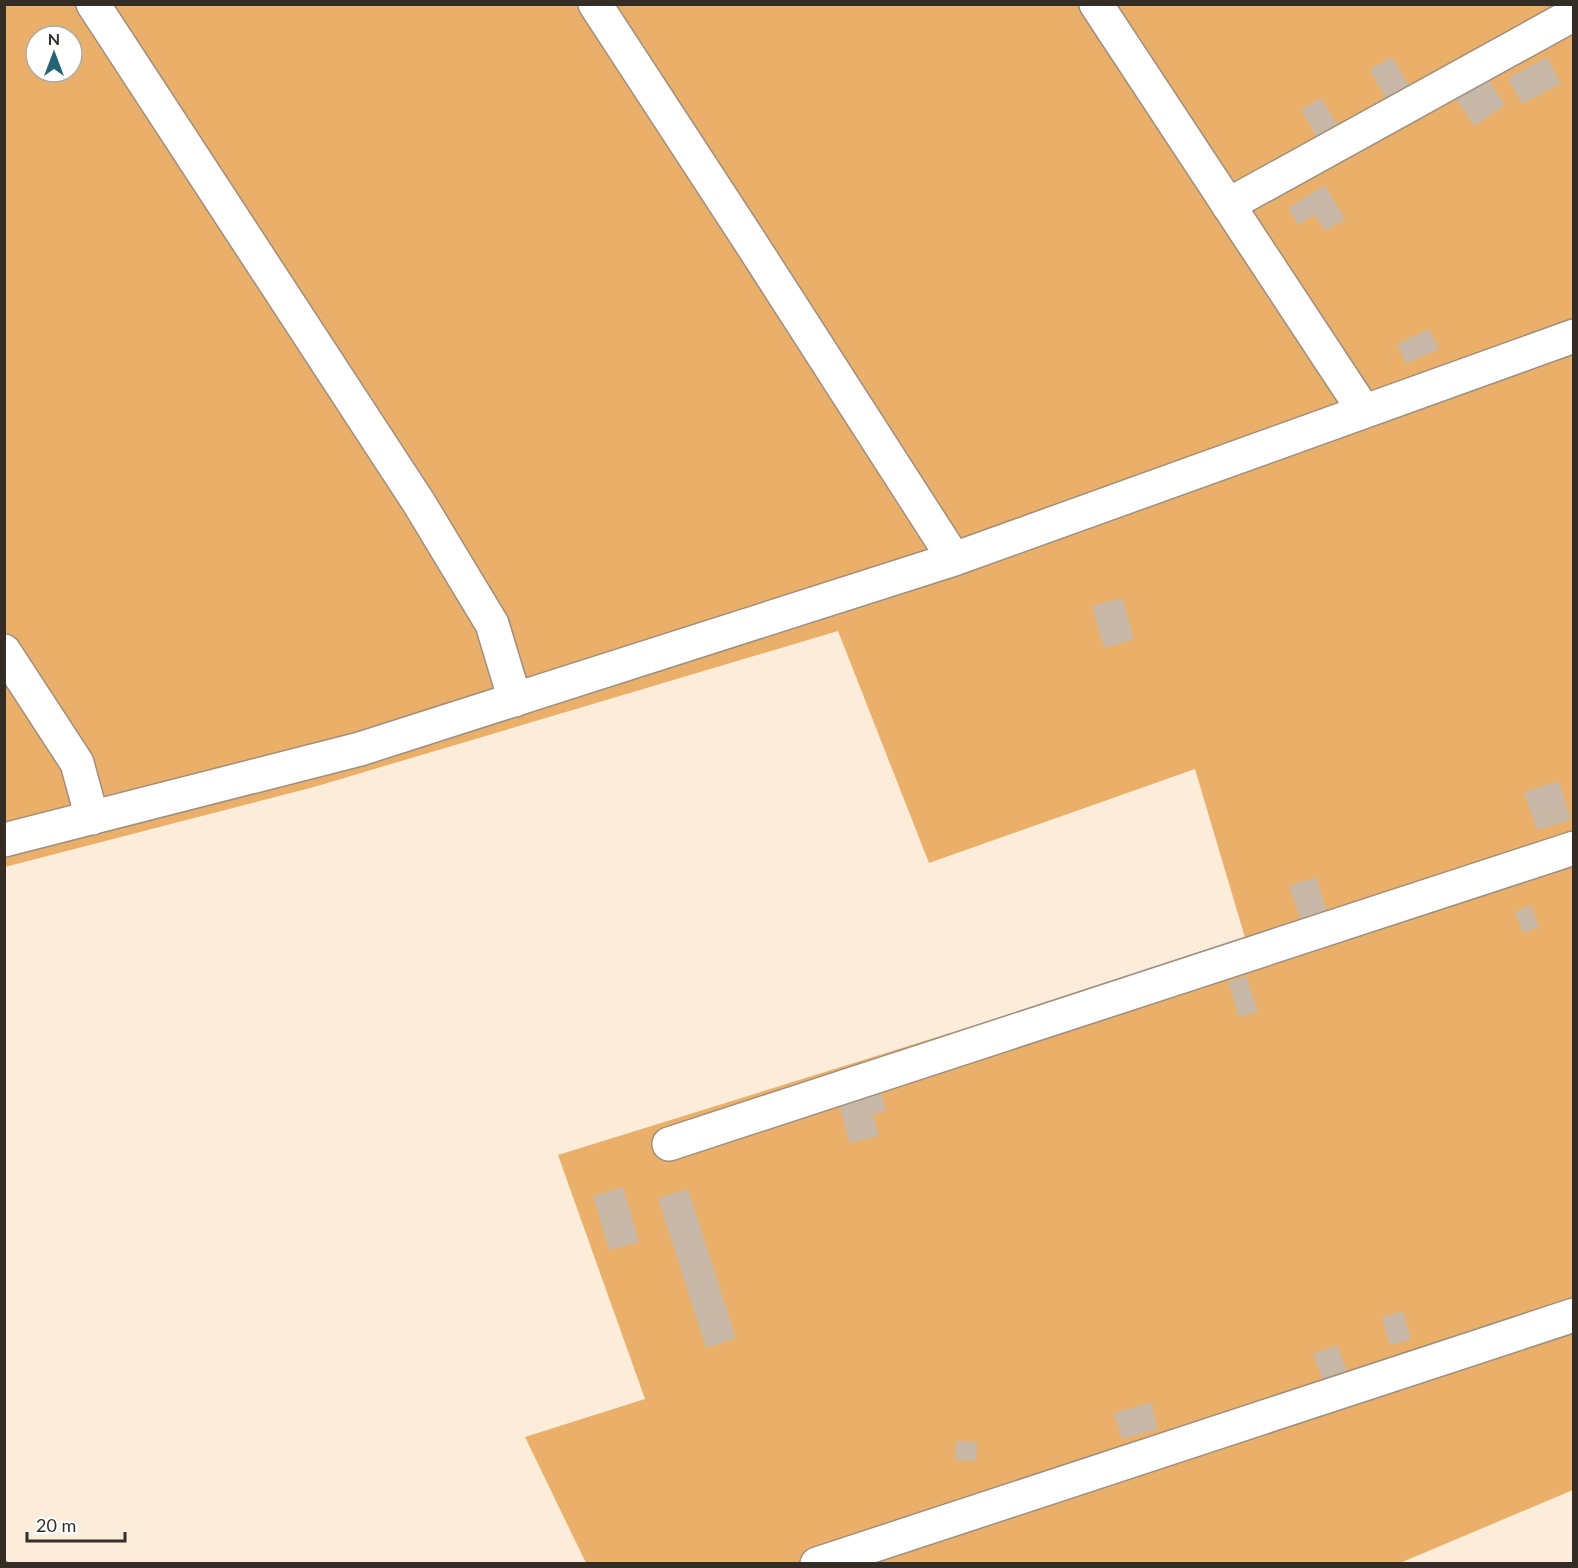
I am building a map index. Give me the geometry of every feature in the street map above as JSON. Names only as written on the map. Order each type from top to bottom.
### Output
[{"type":"street","points":[[93,4],[419,503],[492,624],[515,699]]},
{"type":"street","points":[[595,4],[954,559]]},
{"type":"street","points":[[1096,4],[1364,411]]},
{"type":"street","points":[[1228,205],[1574,14]]},
{"type":"street","points":[[4,840],[360,749],[954,559],[1574,336]]},
{"type":"street","points":[[4,651],[77,763],[92,818]]},
{"type":"street","points":[[669,1144],[1574,848]]},
{"type":"street","points":[[818,1563],[1574,1315]]},
{"type":"shaded area","points":[[5,5],[1573,5],[1573,1490],[1400,1563],[586,1563],[525,1437],[645,1399],[558,1155],[1246,941],[1195,769],[929,863],[838,631],[314,787],[5,867]]},
{"type":"building","points":[[1392,57],[1410,88],[1387,101],[1370,69]]},
{"type":"building","points":[[1547,57],[1561,83],[1522,104],[1508,78]]},
{"type":"building","points":[[1488,79],[1505,105],[1474,126],[1456,99]]},
{"type":"building","points":[[1321,98],[1337,124],[1317,137],[1301,110]]},
{"type":"building","points":[[1325,185],[1345,219],[1325,231],[1315,215],[1298,225],[1288,208]]},
{"type":"building","points":[[1429,329],[1439,349],[1406,364],[1397,344]]},
{"type":"building","points":[[1122,598],[1134,639],[1104,648],[1092,606]]},
{"type":"building","points":[[1559,781],[1571,820],[1537,830],[1524,792]]},
{"type":"building","points":[[1316,877],[1327,912],[1301,921],[1289,886]]},
{"type":"building","points":[[1531,905],[1539,927],[1523,933],[1515,912]]},
{"type":"building","points":[[1246,976],[1258,1012],[1239,1017],[1228,982]]},
{"type":"building","points":[[880,1088],[886,1111],[873,1114],[879,1136],[849,1143],[838,1099]]},
{"type":"building","points":[[623,1187],[639,1242],[609,1250],[593,1196]]},
{"type":"building","points":[[688,1189],[736,1338],[706,1348],[658,1198]]},
{"type":"building","points":[[1403,1311],[1411,1340],[1390,1345],[1382,1317]]},
{"type":"building","points":[[1337,1345],[1347,1371],[1323,1380],[1313,1354]]},
{"type":"building","points":[[1151,1402],[1158,1429],[1122,1439],[1114,1413]]},
{"type":"building","points":[[956,1441],[977,1442],[976,1461],[955,1460]]}]
